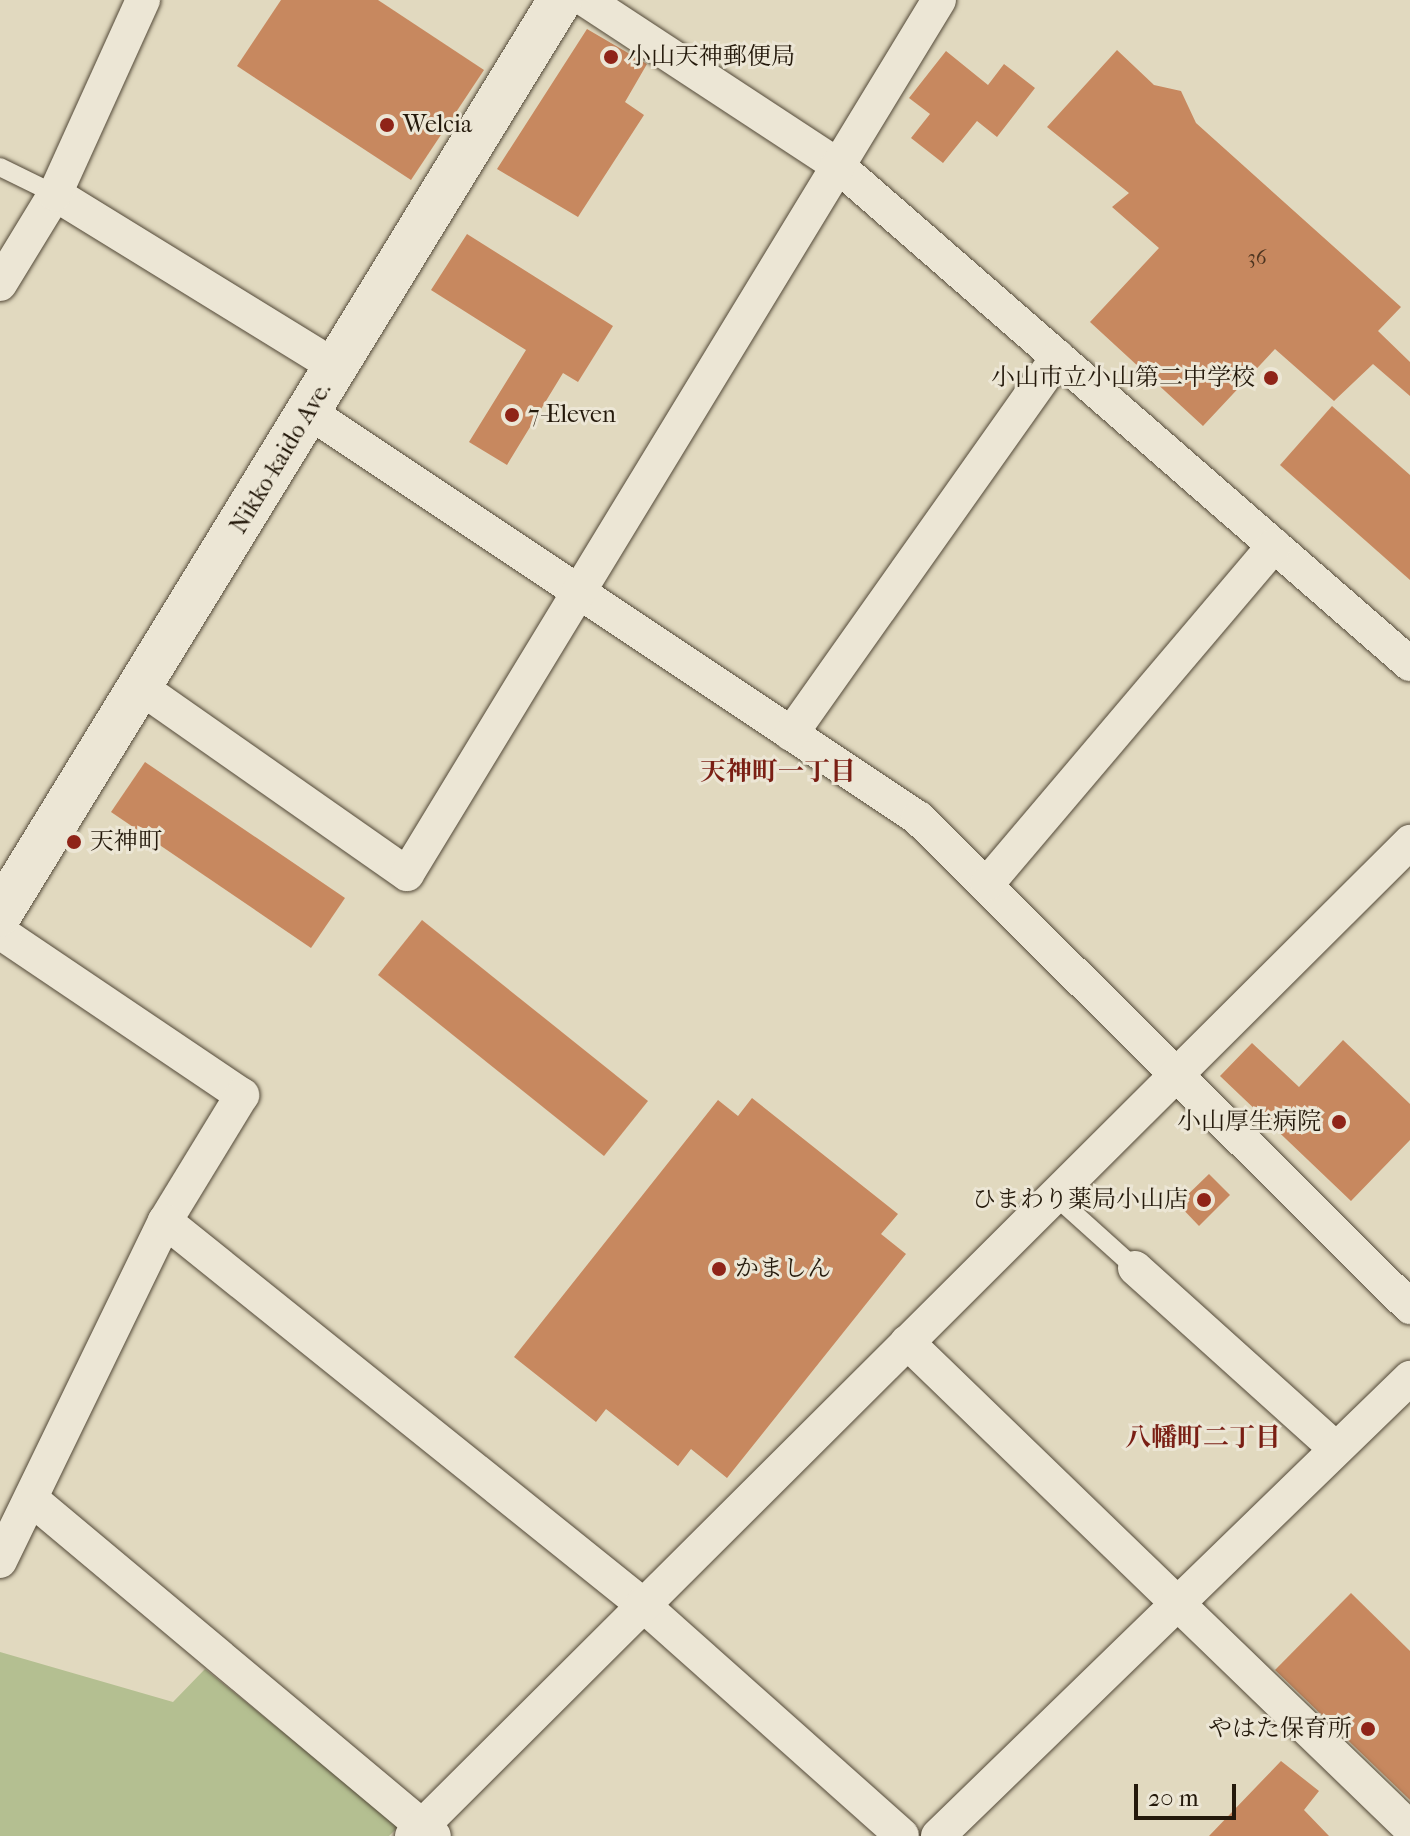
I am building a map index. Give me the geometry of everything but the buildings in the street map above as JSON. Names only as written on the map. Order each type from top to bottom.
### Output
[{"type":"main road","name":"Nikko-kaido Ave.","points":[[0,914],[560,0]]},
{"type":"street","points":[[0,284],[55,194],[143,0]]},
{"type":"street","points":[[586,0],[837,165],[1410,664]]},
{"type":"street","points":[[140,687],[407,874],[581,595],[939,0]]},
{"type":"street","points":[[55,194],[336,367]]},
{"type":"street","points":[[791,734],[1058,357]]},
{"type":"street","points":[[309,412],[918,818],[1181,1072],[1410,1307]]},
{"type":"street","points":[[987,884],[1274,545]]},
{"type":"street","points":[[35,1502],[423,1832],[642,1604],[1410,842]]},
{"type":"street","points":[[0,932],[242,1095],[165,1221],[35,1502],[0,1561]]},
{"type":"street","points":[[165,1221],[642,1604],[902,1836]]},
{"type":"street","points":[[1135,1268],[1336,1449]]},
{"type":"street","points":[[907,1342],[1410,1828]]},
{"type":"street","points":[[938,1836],[1410,1378]]},
{"type":"lane","points":[[0,167],[55,194]]},
{"type":"lane","points":[[1055,1196],[1135,1268]]},
{"type":"green space","points":[[0,1652],[173,1702],[205,1669],[399,1826],[389,1836],[0,1836]]},
{"type":"place","name":"小山天神郵便局","points":[[611,57]]},
{"type":"place","name":"Welcia","points":[[387,125]]},
{"type":"place","name":"小山市立小山第二中学校","points":[[1271,378]]},
{"type":"place","name":"7-Eleven","points":[[512,415]]},
{"type":"place","name":"天神町","points":[[74,842]]},
{"type":"place","name":"小山厚生病院","points":[[1339,1122]]},
{"type":"place","name":"ひまわり薬局小山店","points":[[1204,1200]]},
{"type":"place","name":"かましん","points":[[719,1269]]},
{"type":"place","name":"やはた保育所","points":[[1368,1729]]},
{"type":"district","name":"天神町一丁目","points":[[778,772]]},
{"type":"district","name":"八幡町二丁目","points":[[1203,1438]]}]
